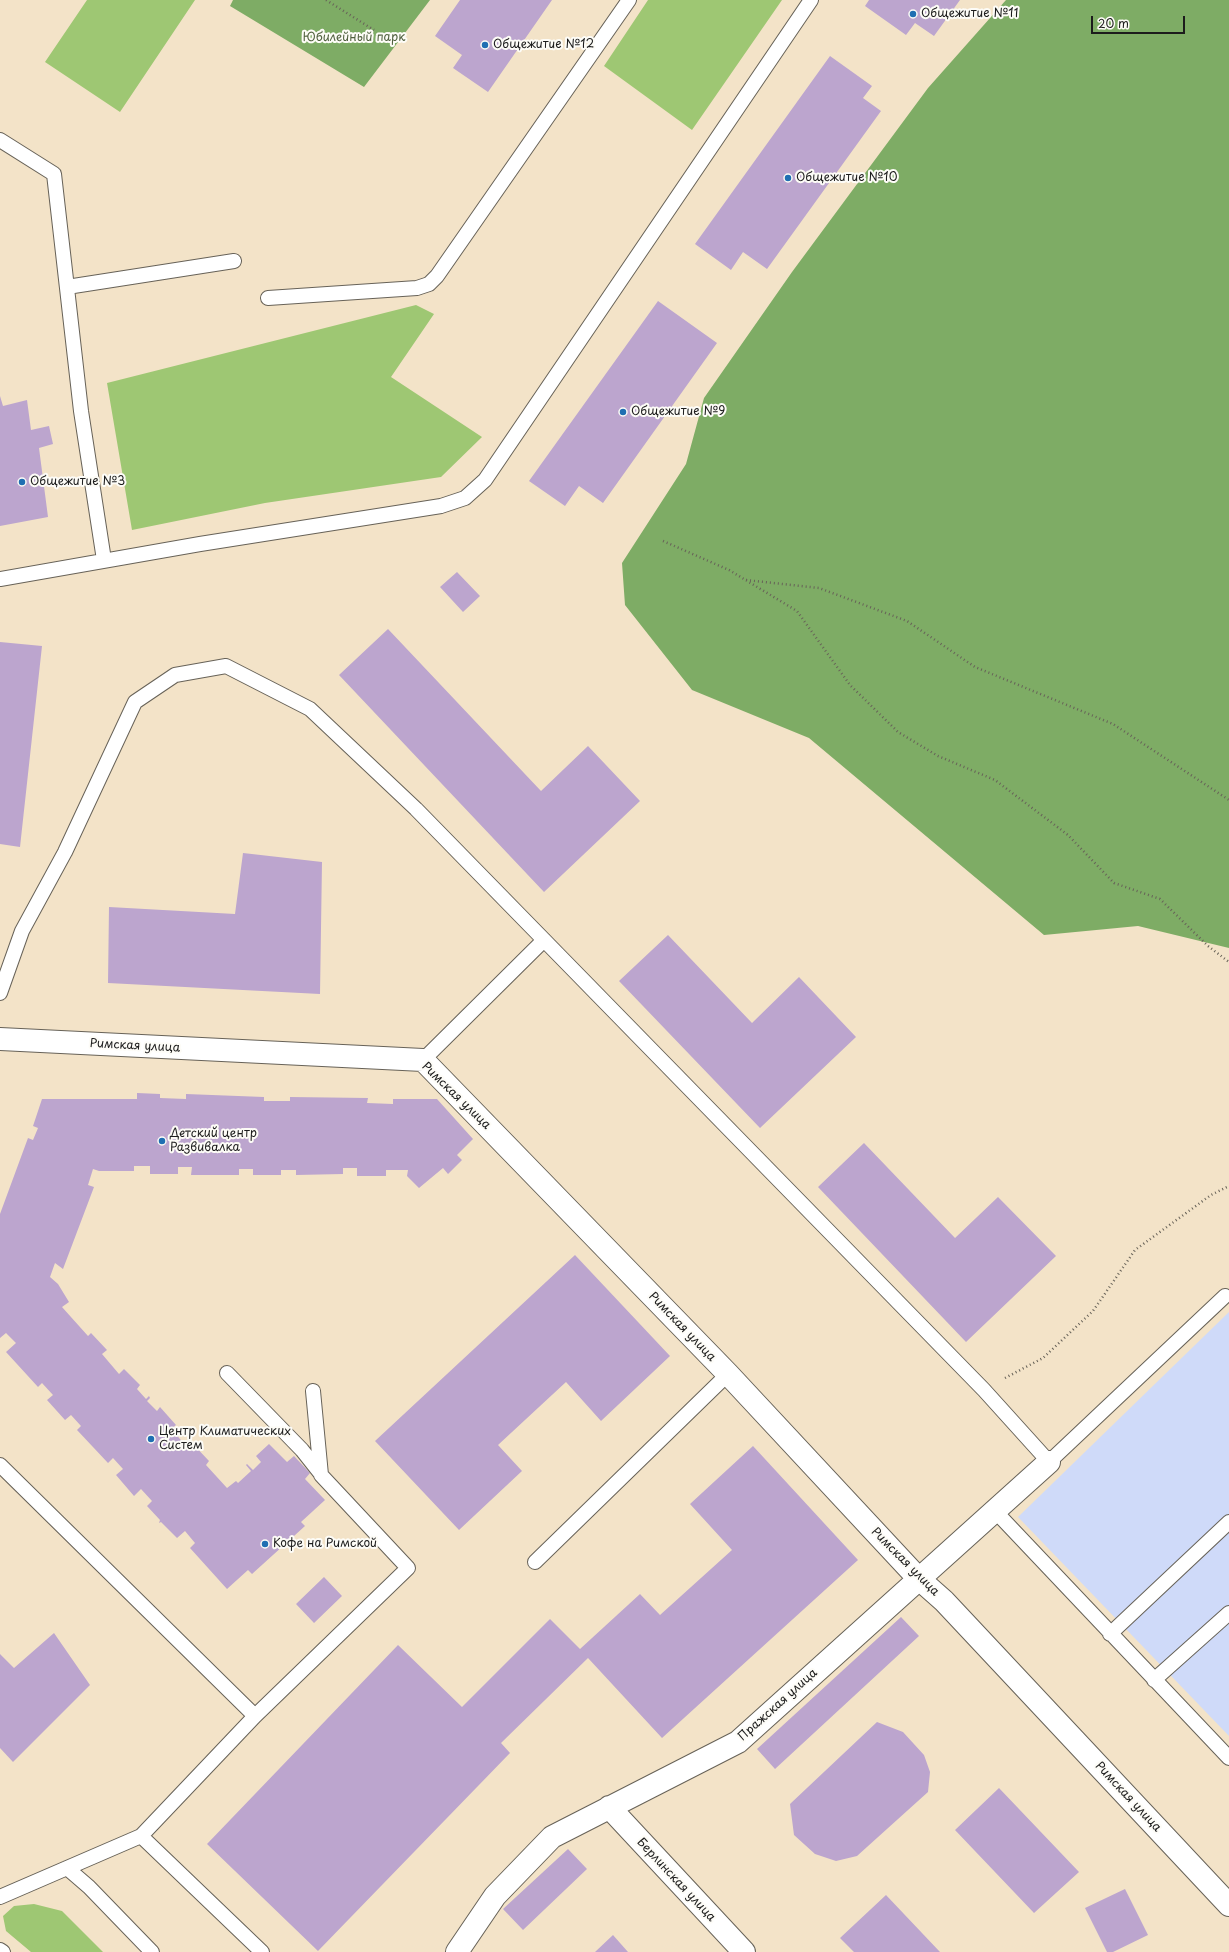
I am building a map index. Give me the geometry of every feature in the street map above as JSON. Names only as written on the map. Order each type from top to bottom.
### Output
[{"type":"street","name":"Римская улица","points":[[0,1039],[424,1060],[728,1374],[918,1578],[944,1602],[1229,1905]]},
{"type":"street","name":"Пражская улица","points":[[457,1952],[495,1896],[552,1837],[738,1742],[918,1578],[1049,1462]]},
{"type":"street","name":"Берлинская улица","points":[[609,1807],[744,1952]]},
{"type":"lane","points":[[268,298],[417,288],[428,284],[441,269],[628,0]]},
{"type":"lane","points":[[0,579],[104,560],[441,506],[465,498],[485,480],[811,0]]},
{"type":"lane","points":[[0,140],[54,174],[81,411],[104,560]]},
{"type":"lane","points":[[67,287],[234,262]]},
{"type":"lane","points":[[0,993],[22,931],[65,852],[135,702],[175,675],[226,666],[310,709],[416,810],[984,1390],[1049,1462],[1225,1296]]},
{"type":"lane","points":[[424,1060],[544,940]]},
{"type":"lane","points":[[0,1897],[140,1836],[255,1716],[408,1568],[321,1475],[302,1450],[227,1373]]},
{"type":"lane","points":[[535,1562],[728,1374]]},
{"type":"lane","points":[[313,1391],[321,1475]]},
{"type":"lane","points":[[0,1465],[255,1716]]},
{"type":"lane","points":[[995,1511],[1229,1758]]},
{"type":"lane","points":[[1110,1634],[1229,1522]]},
{"type":"lane","points":[[1154,1680],[1229,1613]]},
{"type":"lane","points":[[140,1836],[262,1952]]},
{"type":"lane","points":[[67,1868],[89,1887],[152,1952]]},
{"type":"path","points":[[326,0],[374,30]]},
{"type":"path","points":[[663,540],[728,570],[796,611],[850,685],[898,732],[938,756],[995,780],[1068,835],[1114,883],[1160,899],[1208,946],[1229,962]]},
{"type":"path","points":[[745,580],[819,588],[907,621],[975,667],[1113,724],[1229,800]]},
{"type":"path","points":[[984,1390],[1043,1358],[1093,1310],[1135,1250],[1211,1195],[1229,1186]]},
{"type":"shaded area","points":[[1229,1312],[1229,1736],[1018,1517]]},
{"type":"green space","points":[[87,0],[195,0],[120,112],[45,62]]},
{"type":"green space","name":"Юбилейный парк","points":[[233,0],[430,0],[364,87],[230,6]]},
{"type":"green space","points":[[648,0],[782,0],[692,130],[604,66]]},
{"type":"green space","points":[[1006,0],[1229,0],[1229,948],[1138,926],[1044,935],[809,738],[692,690],[625,605],[622,563],[686,464],[704,398],[792,272],[928,88]]},
{"type":"green space","points":[[416,305],[434,314],[391,377],[482,437],[441,477],[265,503],[132,530],[107,383]]},
{"type":"green space","points":[[34,1904],[62,1911],[103,1952],[31,1952],[6,1931],[3,1916],[14,1906]]},
{"type":"building","name":"Общежитие №12","points":[[460,0],[552,0],[488,92],[453,68],[462,55],[435,36]]},
{"type":"building","name":"Общежитие №11","points":[[869,0],[960,0],[934,36],[915,23],[906,35],[865,6]]},
{"type":"building","name":"Общежитие №10","points":[[830,56],[872,86],[863,98],[881,111],[767,269],[743,252],[731,270],[695,244]]},
{"type":"building","name":"Общежитие №9","points":[[658,301],[717,343],[603,503],[579,486],[565,506],[529,481]]},
{"type":"building","name":"Общежитие №3","points":[[0,396],[3,406],[27,400],[31,430],[49,426],[53,444],[39,448],[48,517],[0,526]]},
{"type":"building","points":[[457,572],[480,596],[463,612],[440,587]]},
{"type":"building","points":[[388,629],[541,791],[588,746],[640,801],[544,892],[339,675]]},
{"type":"building","points":[[0,642],[42,646],[20,847],[0,844]]},
{"type":"building","points":[[243,853],[322,862],[320,994],[108,983],[109,907],[235,914]]},
{"type":"building","points":[[668,935],[752,1023],[799,977],[856,1037],[760,1128],[619,981]]},
{"type":"building","points":[[137,1093],[160,1094],[160,1098],[186,1099],[186,1094],[264,1097],[264,1101],[290,1101],[290,1097],[368,1098],[367,1103],[393,1104],[393,1099],[437,1099],[473,1139],[457,1155],[462,1160],[448,1174],[443,1168],[419,1188],[407,1176],[408,1170],[386,1170],[386,1176],[357,1176],[357,1168],[343,1168],[343,1174],[296,1175],[296,1170],[281,1170],[281,1175],[253,1175],[253,1169],[239,1169],[239,1175],[191,1175],[192,1167],[178,1167],[178,1174],[150,1174],[150,1166],[134,1166],[134,1171],[99,1171],[93,1169],[88,1185],[94,1187],[63,1269],[55,1263],[50,1277],[58,1284],[69,1302],[62,1307],[88,1336],[91,1333],[107,1350],[102,1354],[119,1374],[124,1369],[140,1385],[137,1389],[146,1399],[149,1396],[150,1398],[147,1401],[157,1411],[160,1407],[176,1425],[171,1429],[188,1448],[193,1444],[209,1461],[206,1465],[227,1488],[236,1481],[238,1483],[251,1471],[246,1465],[247,1464],[253,1470],[261,1462],[256,1456],[269,1444],[287,1462],[294,1456],[310,1473],[305,1479],[325,1500],[301,1522],[305,1526],[252,1574],[248,1570],[227,1589],[190,1548],[195,1543],[185,1531],[177,1538],[161,1522],[159,1523],[160,1520],[147,1506],[152,1501],[141,1489],[134,1496],[116,1475],[123,1469],[113,1458],[108,1463],[77,1430],[81,1426],[71,1415],[65,1420],[47,1400],[53,1395],[42,1383],[38,1387],[6,1352],[16,1343],[6,1333],[0,1338],[0,1214],[28,1138],[33,1140],[38,1128],[33,1126],[42,1099],[137,1099]]},
{"type":"building","points":[[864,1143],[955,1238],[998,1197],[1056,1256],[966,1342],[818,1187]]},
{"type":"building","points":[[575,1255],[670,1356],[601,1421],[566,1382],[498,1445],[522,1471],[459,1530],[375,1441]]},
{"type":"building","points":[[753,1446],[858,1560],[662,1738],[588,1658],[501,1743],[510,1753],[318,1951],[207,1844],[398,1645],[462,1707],[550,1619],[580,1649],[640,1594],[660,1615],[732,1550],[690,1504]]},
{"type":"building","points":[[324,1577],[342,1596],[314,1623],[296,1604]]},
{"type":"building","points":[[901,1617],[919,1636],[775,1769],[757,1749]]},
{"type":"building","points":[[54,1633],[90,1685],[13,1762],[0,1748],[0,1654],[14,1668]]},
{"type":"building","points":[[877,1722],[903,1732],[924,1755],[930,1772],[928,1792],[857,1856],[836,1861],[815,1854],[794,1835],[790,1804]]},
{"type":"building","points":[[999,1788],[1079,1872],[1034,1913],[955,1830]]},
{"type":"building","points":[[568,1849],[587,1869],[523,1930],[503,1909]]},
{"type":"building","points":[[1125,1889],[1148,1935],[1113,1952],[1107,1952],[1085,1908]]},
{"type":"building","points":[[886,1895],[940,1952],[854,1952],[840,1938]]},
{"type":"building","points":[[613,1935],[628,1952],[595,1952]]},
{"type":"place","name":"Общежитие №11","points":[[913,14]]},
{"type":"place","name":"Общежитие №12","points":[[485,45]]},
{"type":"place","name":"Общежитие №10","points":[[788,178]]},
{"type":"place","name":"Общежитие №9","points":[[623,412]]},
{"type":"place","name":"Общежитие №3","points":[[22,482]]},
{"type":"place","name":"Детский центр Развивалка","points":[[162,1141]]},
{"type":"place","name":"Центр Климатических Систем","points":[[151,1439]]},
{"type":"place","name":"Кофе на Римской","points":[[265,1544]]}]
